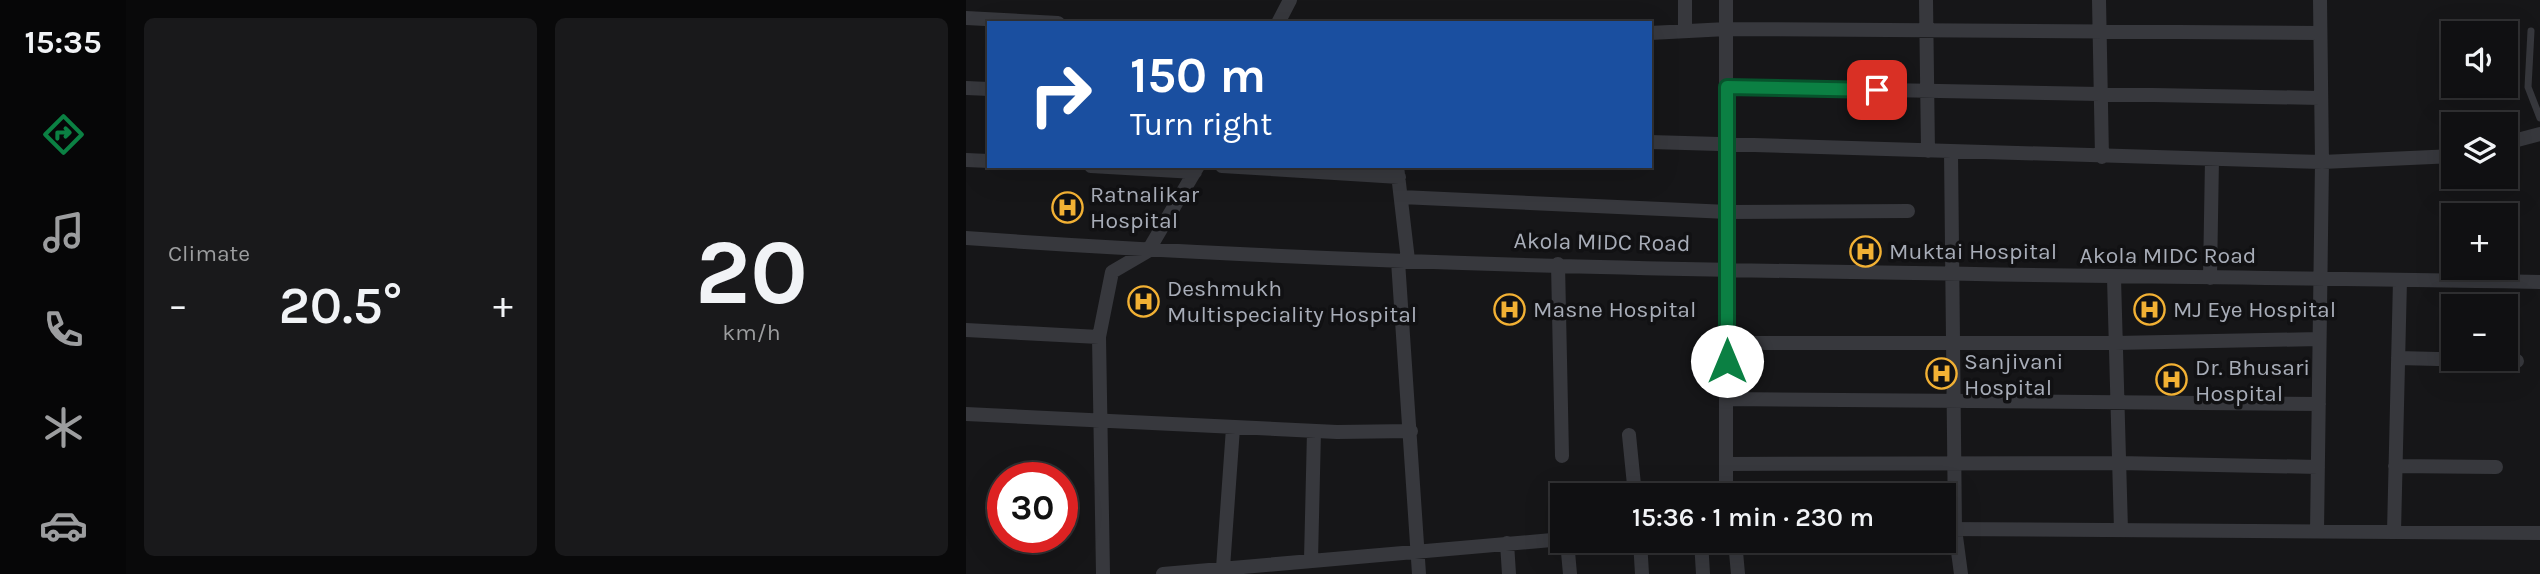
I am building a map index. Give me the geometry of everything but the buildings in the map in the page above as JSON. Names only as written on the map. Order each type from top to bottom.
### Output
[{"type":"street","points":[[1279,21],[1290,0]]},
{"type":"street","points":[[1685,0],[1685,31]]},
{"type":"street","points":[[1726,0],[1726,483]]},
{"type":"street","points":[[1926,0],[1928,151]]},
{"type":"street","points":[[2099,0],[2102,157]]},
{"type":"street","points":[[2317,531],[2322,162],[2320,0]]},
{"type":"street","points":[[966,18],[1021,21]]},
{"type":"street","points":[[1652,33],[1727,29],[2320,33]]},
{"type":"street","points":[[1727,87],[2320,98]]},
{"type":"street","points":[[966,88],[987,89]]},
{"type":"street","points":[[2518,140],[2540,134]]},
{"type":"street","points":[[1652,142],[2322,162],[2441,157]]},
{"type":"street","points":[[1951,152],[1953,483]]},
{"type":"street","points":[[966,159],[987,161]]},
{"type":"street","points":[[2210,278],[2212,159]]},
{"type":"street","points":[[1103,574],[1099,337],[1112,272],[1148,251],[1196,169],[1161,168]]},
{"type":"street","points":[[1281,168],[1398,172],[1419,574]]},
{"type":"street","points":[[1401,197],[1728,212],[1908,211]]},
{"type":"street","name":"Akola MIDC Road","points":[[966,238],[1148,251],[1403,260],[2114,278],[2540,282]]},
{"type":"street","points":[[1558,264],[1562,456]]},
{"type":"street","points":[[2114,278],[2121,530]]},
{"type":"street","points":[[2394,532],[2400,280]]},
{"type":"street","points":[[966,330],[1099,337]]},
{"type":"street","points":[[1728,342],[1952,344],[2319,339]]},
{"type":"street","points":[[2398,358],[2441,359]]},
{"type":"street","points":[[1727,399],[2319,404]]},
{"type":"street","points":[[966,414],[1233,428],[1411,431]]},
{"type":"street","points":[[1223,568],[1233,428]]},
{"type":"street","points":[[1311,560],[1314,431]]},
{"type":"street","points":[[1629,435],[1634,483]]},
{"type":"street","points":[[1726,464],[2119,463],[2318,467]]},
{"type":"street","points":[[2395,466],[2496,467]]},
{"type":"street","points":[[1956,529],[2540,533]]},
{"type":"street","points":[[1163,574],[1550,541]]},
{"type":"street","points":[[1507,543],[1510,574]]},
{"type":"street","points":[[1567,553],[1570,574]]},
{"type":"street","points":[[1641,553],[1642,574]]},
{"type":"street","points":[[1702,553],[1703,574]]},
{"type":"street","points":[[1736,553],[1738,574]]},
{"type":"street","points":[[1956,553],[1961,574]]},
{"type":"lane","points":[[2532,31],[2528,87],[2540,118]]},
{"type":"place","name":"Ratnalikar Hospital","points":[[1067,207]]},
{"type":"place","name":"Muktai Hospital","points":[[1866,251]]},
{"type":"place","name":"Deshmukh Multispeciality Hospital","points":[[1144,301]]},
{"type":"place","name":"Masne Hospital","points":[[1510,309]]},
{"type":"place","name":"MJ Eye Hospital","points":[[2150,309]]},
{"type":"place","name":"Sanjivani Hospital","points":[[1941,374]]},
{"type":"place","name":"Dr. Bhusari Hospital","points":[[2172,380]]},
{"type":"route","points":[[1727,361],[1727,87],[1877,90]]}]
